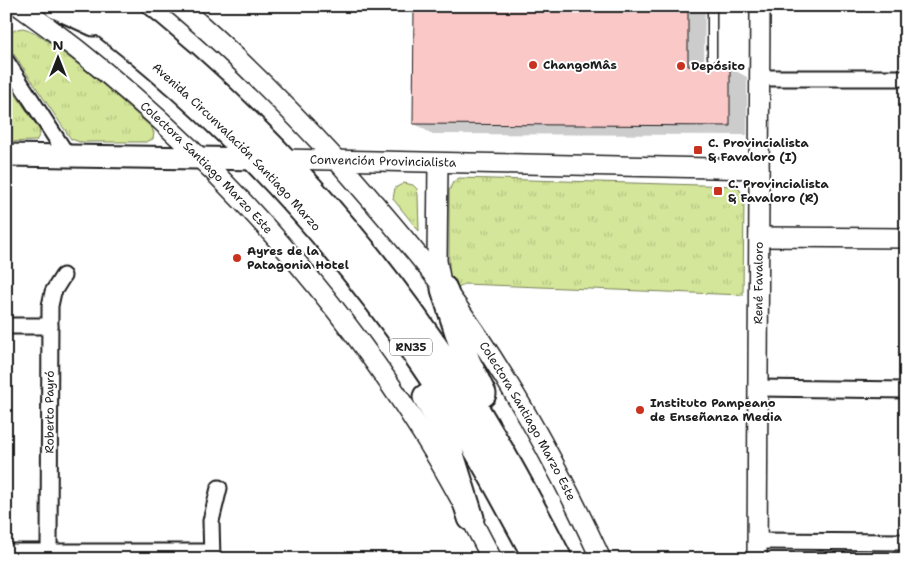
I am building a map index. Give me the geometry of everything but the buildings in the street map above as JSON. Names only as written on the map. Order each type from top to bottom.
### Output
[{"type":"highway","points":[[57,6],[113,31]]},
{"type":"highway","name":"Avenida Circunvalación Santiago Marzo","points":[[80,6],[113,31],[195,101],[253,158],[318,229],[384,310],[436,384],[475,446],[537,559]]},
{"type":"highway","name":"Avenida Circunvalación Santiago Marzo","points":[[114,6],[198,75],[283,159],[378,271],[440,354],[495,440],[560,559]]},
{"type":"highway","points":[[138,6],[198,75]]},
{"type":"highway","points":[[318,229],[356,298],[397,354],[437,414],[471,518]]},
{"type":"highway","points":[[444,288],[470,369],[535,486],[560,559]]},
{"type":"main road","name":"Convención Provincialista","points":[[6,155],[283,159]]},
{"type":"street","name":"Colectora Santiago Marzo Este","points":[[18,6],[126,90],[168,128],[238,198],[284,248],[359,341],[422,432],[492,559]]},
{"type":"street","name":"Colectora Santiago Marzo Este","points":[[179,6],[214,36],[271,91],[336,160],[394,226],[444,288],[490,356],[524,412],[571,497],[601,559]]},
{"type":"street","name":"René Favaloro","points":[[757,550],[760,6]]},
{"type":"street","points":[[6,61],[67,155]]},
{"type":"street","points":[[760,78],[906,78]]},
{"type":"street","name":"Convención Provincialista","points":[[283,159],[759,169]]},
{"type":"street","points":[[438,162],[437,261],[438,275],[444,288]]},
{"type":"street","points":[[759,236],[906,238]]},
{"type":"street","name":"Roberto Payró","points":[[50,552],[50,326],[52,296],[63,276]]},
{"type":"street","points":[[6,326],[50,326]]},
{"type":"street","points":[[758,388],[906,390]]},
{"type":"street","points":[[6,552],[212,555],[212,516],[219,488]]},
{"type":"street","points":[[757,550],[906,542]]},
{"type":"lane","points":[[712,6],[712,57]]},
{"type":"green space","points":[[23,28],[42,37],[107,88],[152,128],[154,133],[153,139],[146,142],[80,142],[71,139],[9,47],[8,40],[10,34],[15,30]]},
{"type":"green space","points":[[6,80],[39,129],[40,134],[36,141],[6,142]]},
{"type":"green space","points":[[459,178],[735,186],[740,190],[744,199],[743,295],[464,284],[456,290],[450,280],[449,273],[449,191],[453,182]]},
{"type":"green space","points":[[404,183],[413,185],[417,189],[419,231],[393,199],[395,188]]},
{"type":"place","name":"ChangoMâs","points":[[533,65]]},
{"type":"place","name":"Depósito","points":[[681,66]]},
{"type":"place","name":"C. Provincialista & Favaloro (I)","points":[[698,150]]},
{"type":"place","name":"C. Provincialista & Favaloro (R)","points":[[718,191]]},
{"type":"place","name":"Ayres de la Patagonia Hotel","points":[[237,258]]},
{"type":"place","name":"Instituto Pampeano de Enseñanza Media","points":[[640,410]]}]
